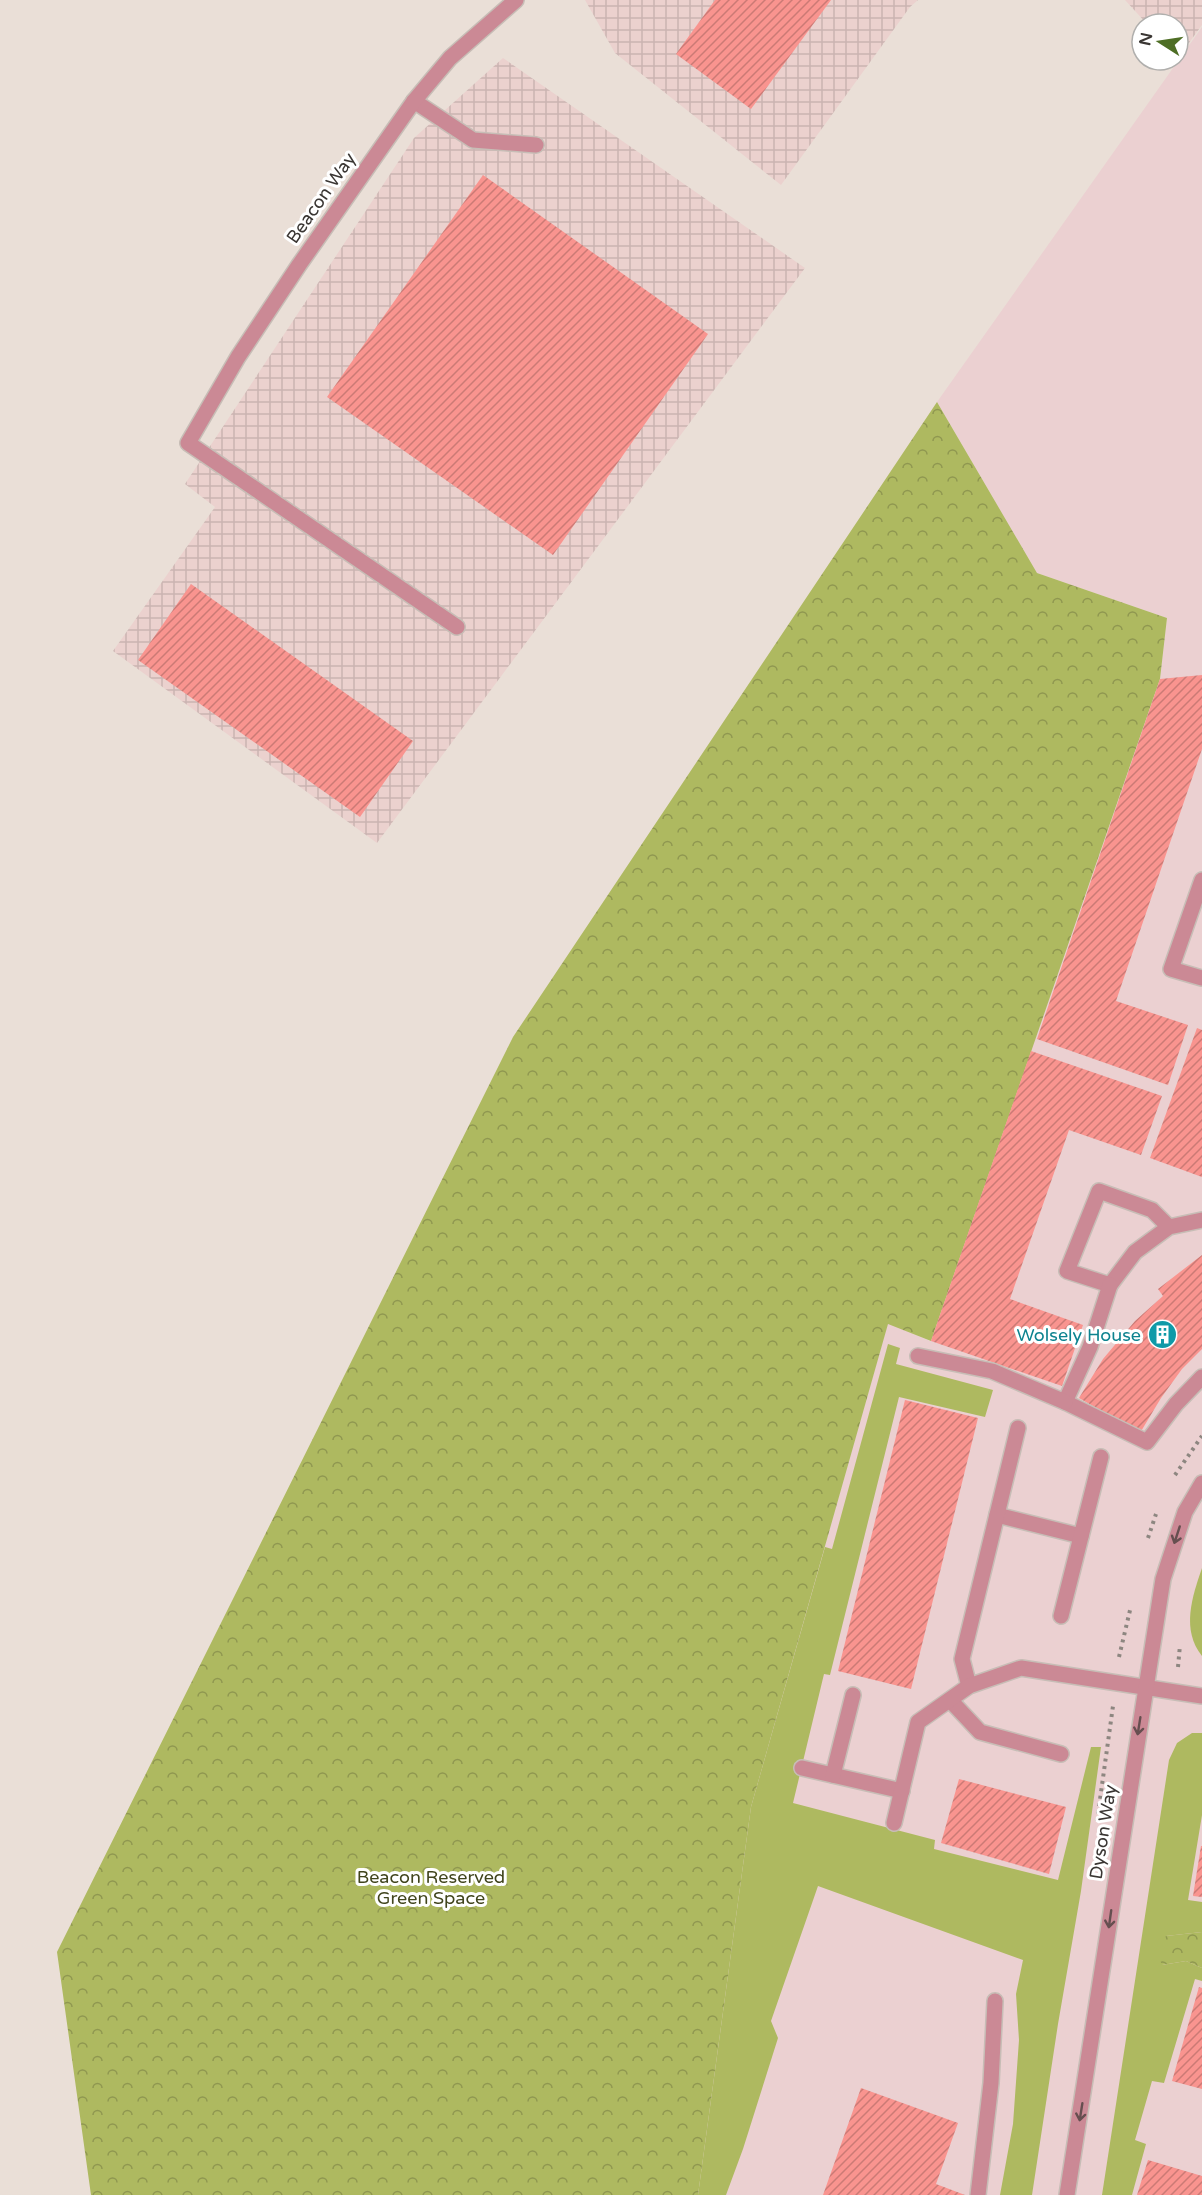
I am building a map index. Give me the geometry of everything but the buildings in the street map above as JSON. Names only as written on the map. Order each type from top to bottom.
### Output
[{"type":"street","name":"Beacon Way","points":[[456,627],[188,443],[238,357],[299,265],[414,101],[450,58],[516,0]]},
{"type":"street","points":[[414,101],[473,140],[536,145]]},
{"type":"street","points":[[1202,880],[1171,969],[1202,978]]},
{"type":"street","points":[[1110,1285],[1067,1271],[1099,1191],[1152,1210],[1169,1227]]},
{"type":"street","points":[[1065,1402],[1090,1347],[1110,1285],[1136,1252],[1169,1227],[1202,1220]]},
{"type":"street","points":[[918,1356],[992,1371],[1065,1402],[1147,1442],[1176,1404],[1202,1377]]},
{"type":"street","points":[[969,1686],[962,1659],[1018,1428]]},
{"type":"street","points":[[1061,1616],[1101,1456]]},
{"type":"street","name":"Dyson Way","points":[[1067,2195],[1163,1579],[1185,1512],[1202,1483]]},
{"type":"street","points":[[997,1515],[1081,1536]]},
{"type":"street","points":[[894,1823],[918,1722],[969,1686],[1021,1668],[1202,1696]]},
{"type":"street","points":[[833,1775],[853,1695]]},
{"type":"street","points":[[950,1700],[980,1732],[1061,1754]]},
{"type":"street","points":[[802,1767],[902,1791]]},
{"type":"street","points":[[978,2195],[990,2092],[995,2001]]},
{"type":"shaded area","points":[[585,0],[918,0],[910,7],[781,185],[615,53]]},
{"type":"shaded area","points":[[1125,0],[1202,0],[1202,25],[1190,42],[1190,12],[1136,12]]},
{"type":"shaded area","points":[[1202,27],[1202,2195],[698,2195],[751,1807],[888,1323],[930,1341],[1160,679],[1167,618],[1037,573],[937,402],[1170,72],[1190,72],[1190,44]]},
{"type":"shaded area","points":[[503,58],[805,268],[377,843],[113,651],[215,507],[185,484],[414,138]]},
{"type":"green space","name":"Beacon Reserved Green Space","points":[[937,402],[1037,573],[1167,618],[1160,679],[931,1341],[888,1324],[751,1807],[698,2195],[91,2195],[57,1952],[513,1037]]},
{"type":"green space","points":[[888,1344],[900,1348],[896,1364],[993,1390],[985,1417],[899,1397],[830,1675],[824,1674],[793,1803],[935,1840],[934,1849],[1058,1880],[1091,1747],[1101,1747],[1081,1891],[1032,2195],[1000,2195],[1013,2124],[1019,2040],[1016,1994],[1023,1960],[818,1886],[771,2021],[778,2038],[726,2195],[698,2195],[751,1807],[825,1547],[832,1549]]},
{"type":"green space","points":[[1202,1568],[1202,1656],[1192,1635],[1190,1613]]},
{"type":"green space","points":[[1192,1733],[1202,1733],[1202,1815],[1188,1900],[1202,1902],[1202,1932],[1166,1936],[1162,1965],[1186,1961],[1202,1968],[1202,1981],[1195,1979],[1164,2083],[1152,2081],[1135,2140],[1146,2144],[1132,2195],[1102,2195],[1169,1760],[1177,1743]]},
{"type":"green space","points":[[1202,1932],[1202,1968],[1186,1961],[1162,1965],[1155,1948],[1166,1936]]},
{"type":"place","name":"Wolsely House","points":[[1162,1335]]}]
